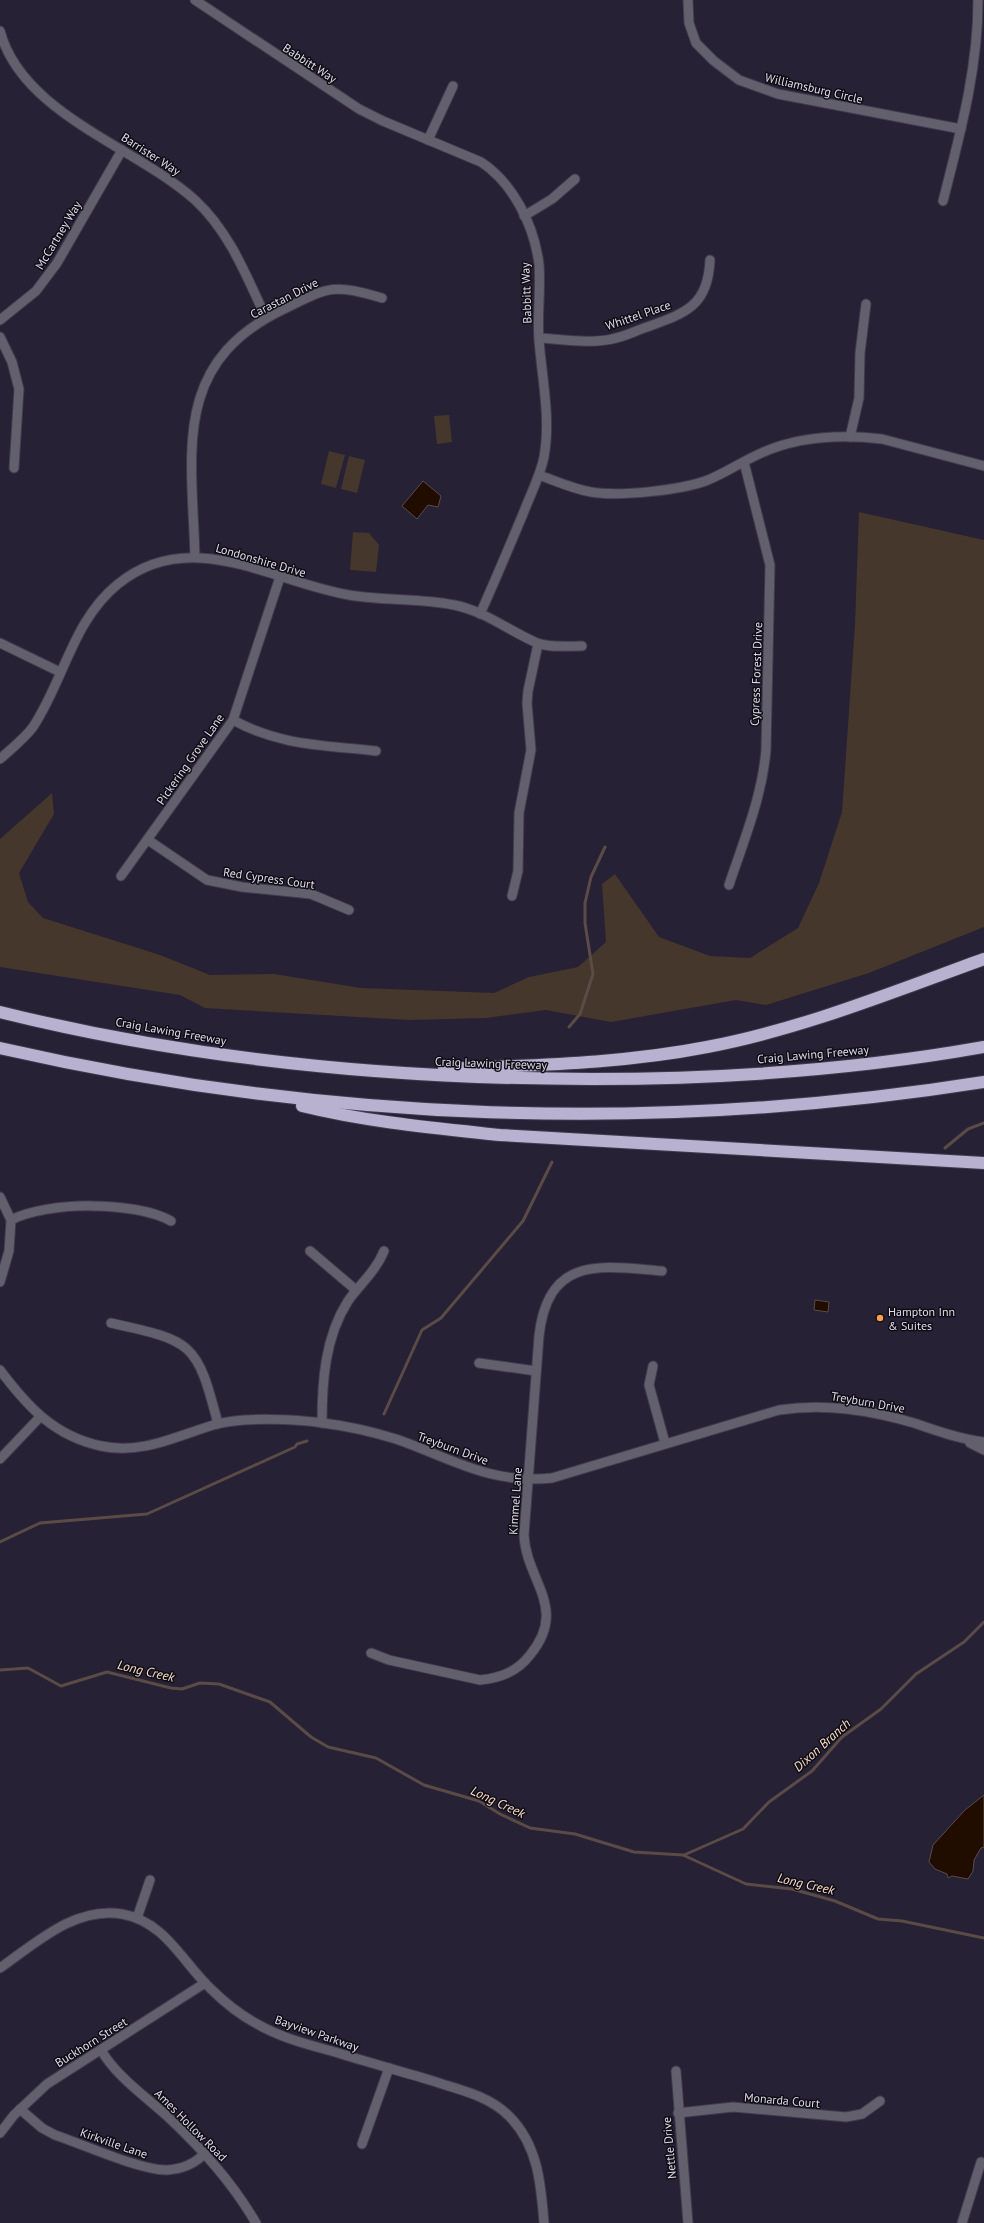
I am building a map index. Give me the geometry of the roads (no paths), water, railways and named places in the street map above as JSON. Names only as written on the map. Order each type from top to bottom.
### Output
[{"type":"highway","points":[[385,1072],[563,1065],[623,1060],[708,1047],[754,1036],[845,1010],[984,959]]},
{"type":"highway","name":"Craig Lawing Freeway","points":[[0,1012],[186,1049],[247,1058],[385,1072],[506,1079],[648,1079],[711,1076],[857,1064],[984,1047]]},
{"type":"highway","points":[[0,1048],[94,1068],[260,1095],[372,1107],[456,1112],[628,1114],[727,1110],[823,1103],[984,1082]]},
{"type":"highway","points":[[260,1095],[337,1114],[428,1128],[500,1135],[984,1163]]},
{"type":"street","name":"Babbitt Way","points":[[196,0],[359,109],[481,162],[492,169],[506,185],[524,216],[536,247],[539,264],[539,338],[547,426],[544,458],[539,475],[480,614]]},
{"type":"street","name":"Williamsburg Circle","points":[[688,0],[689,23],[696,43],[714,61],[739,80],[755,87],[792,97],[961,129]]},
{"type":"street","points":[[943,201],[961,129],[977,48],[978,0]]},
{"type":"street","name":"Barrister Way","points":[[0,31],[8,52],[19,72],[33,88],[68,115],[177,184],[207,212],[227,239],[266,318]]},
{"type":"street","points":[[428,140],[453,86]]},
{"type":"street","name":"McCartney Way","points":[[0,320],[36,291],[57,263],[122,150]]},
{"type":"street","points":[[524,216],[552,199],[575,179]]},
{"type":"street","name":"Whittel Place","points":[[539,338],[591,340],[612,339],[683,313],[695,303],[704,291],[709,273],[710,260]]},
{"type":"street","name":"Carastan Drive","points":[[194,557],[192,438],[196,407],[206,381],[220,358],[238,337],[266,318],[329,289],[346,288],[382,298]]},
{"type":"street","points":[[850,437],[859,398],[860,353],[866,304]]},
{"type":"street","points":[[0,337],[12,362],[19,389],[14,468]]},
{"type":"street","points":[[539,475],[589,492],[623,494],[708,480],[767,450],[803,440],[850,437],[882,440],[984,466]]},
{"type":"street","name":"Cypress Forest Drive","points":[[729,885],[759,793],[764,770],[766,742],[770,565],[744,462]]},
{"type":"street","name":"Londonshire Drive","points":[[0,759],[32,728],[87,617],[104,596],[119,583],[136,572],[163,561],[194,557],[221,559],[280,577],[350,595],[454,605],[480,614],[538,644],[582,646]]},
{"type":"street","name":"Pickering Grove Lane","points":[[121,876],[233,720],[280,577]]},
{"type":"street","points":[[0,643],[60,672]]},
{"type":"street","points":[[512,896],[518,871],[519,813],[531,750],[527,703],[528,690],[538,644]]},
{"type":"street","points":[[233,720],[253,731],[284,741],[376,751]]},
{"type":"street","name":"Red Cypress Court","points":[[148,840],[207,880],[242,887],[311,894],[349,910]]},
{"type":"street","points":[[0,1197],[11,1220],[9,1251],[0,1282]]},
{"type":"street","points":[[11,1220],[39,1211],[94,1206],[148,1212],[171,1221]]},
{"type":"street","points":[[310,1251],[356,1290]]},
{"type":"street","points":[[322,1423],[323,1391],[329,1345],[336,1323],[356,1290],[373,1271],[384,1251]]},
{"type":"street","name":"Kimmel Lane","points":[[371,1653],[432,1670],[480,1680],[494,1679],[508,1674],[528,1658],[542,1636],[546,1609],[541,1587],[527,1555],[525,1546],[526,1498],[529,1480],[540,1322],[546,1303],[552,1293],[566,1279],[581,1270],[601,1266],[662,1271]]},
{"type":"street","points":[[111,1323],[167,1336],[185,1346],[196,1358],[204,1372],[218,1424]]},
{"type":"street","points":[[479,1363],[536,1371]]},
{"type":"street","points":[[653,1366],[649,1385],[665,1443]]},
{"type":"street","name":"Treyburn Drive","points":[[0,1370],[26,1403],[40,1417],[72,1436],[101,1446],[131,1449],[161,1444],[218,1424],[260,1420],[322,1423],[397,1440],[473,1470],[529,1480],[552,1478],[779,1410],[804,1406],[838,1407],[885,1415],[966,1440],[984,1442]]},
{"type":"street","points":[[0,1459],[40,1417]]},
{"type":"street","name":"Treyburn Drive","points":[[966,1440],[984,1450]]},
{"type":"street","points":[[137,1918],[150,1880]]},
{"type":"street","name":"Bayview Parkway","points":[[0,1968],[61,1926],[83,1916],[109,1913],[137,1918],[149,1924],[169,1939],[205,1983],[229,2004],[260,2025],[296,2040],[476,2094],[509,2116],[533,2153],[540,2178],[544,2223]]},
{"type":"street","name":"Buckhorn Street","points":[[0,2133],[20,2109],[47,2084],[205,1983]]},
{"type":"street","name":"Ames Hollow Road","points":[[101,2050],[114,2068],[205,2153],[235,2189],[256,2223]]},
{"type":"street","points":[[362,2144],[389,2068]]},
{"type":"street","name":"Nettle Drive","points":[[676,2071],[678,2113],[688,2223]]},
{"type":"street","name":"Monarda Court","points":[[678,2113],[733,2107],[846,2117],[862,2114],[880,2102]]},
{"type":"street","name":"Kirkville Lane","points":[[20,2109],[42,2128],[55,2135],[147,2167],[168,2170],[182,2168],[198,2161],[205,2153]]},
{"type":"street","points":[[962,2223],[981,2162]]},
{"type":"waterway","points":[[569,1027],[580,1014],[593,974],[585,923],[585,903],[591,877],[605,847]]},
{"type":"waterway","points":[[945,1148],[968,1129],[984,1123]]},
{"type":"waterway","points":[[384,1414],[422,1330],[441,1318],[523,1221],[552,1162]]},
{"type":"waterway","points":[[0,1542],[40,1523],[147,1514],[295,1447],[297,1444],[307,1441]]},
{"type":"waterway","name":"Dixon Branch","points":[[684,1855],[743,1829],[769,1802],[812,1771],[842,1737],[881,1709],[916,1674],[964,1642],[984,1622]]},
{"type":"waterway","name":"Long Creek","points":[[0,1670],[28,1668],[61,1686],[107,1672],[171,1688],[182,1689],[200,1683],[219,1684],[270,1702],[311,1737],[328,1747],[376,1758],[424,1785],[479,1801],[500,1814],[530,1828],[575,1834],[634,1852],[683,1855],[746,1884],[792,1889],[835,1901],[878,1919],[902,1921],[984,1938]]},
{"type":"place","name":"Hampton Inn & Suites","points":[[880,1318]]}]
